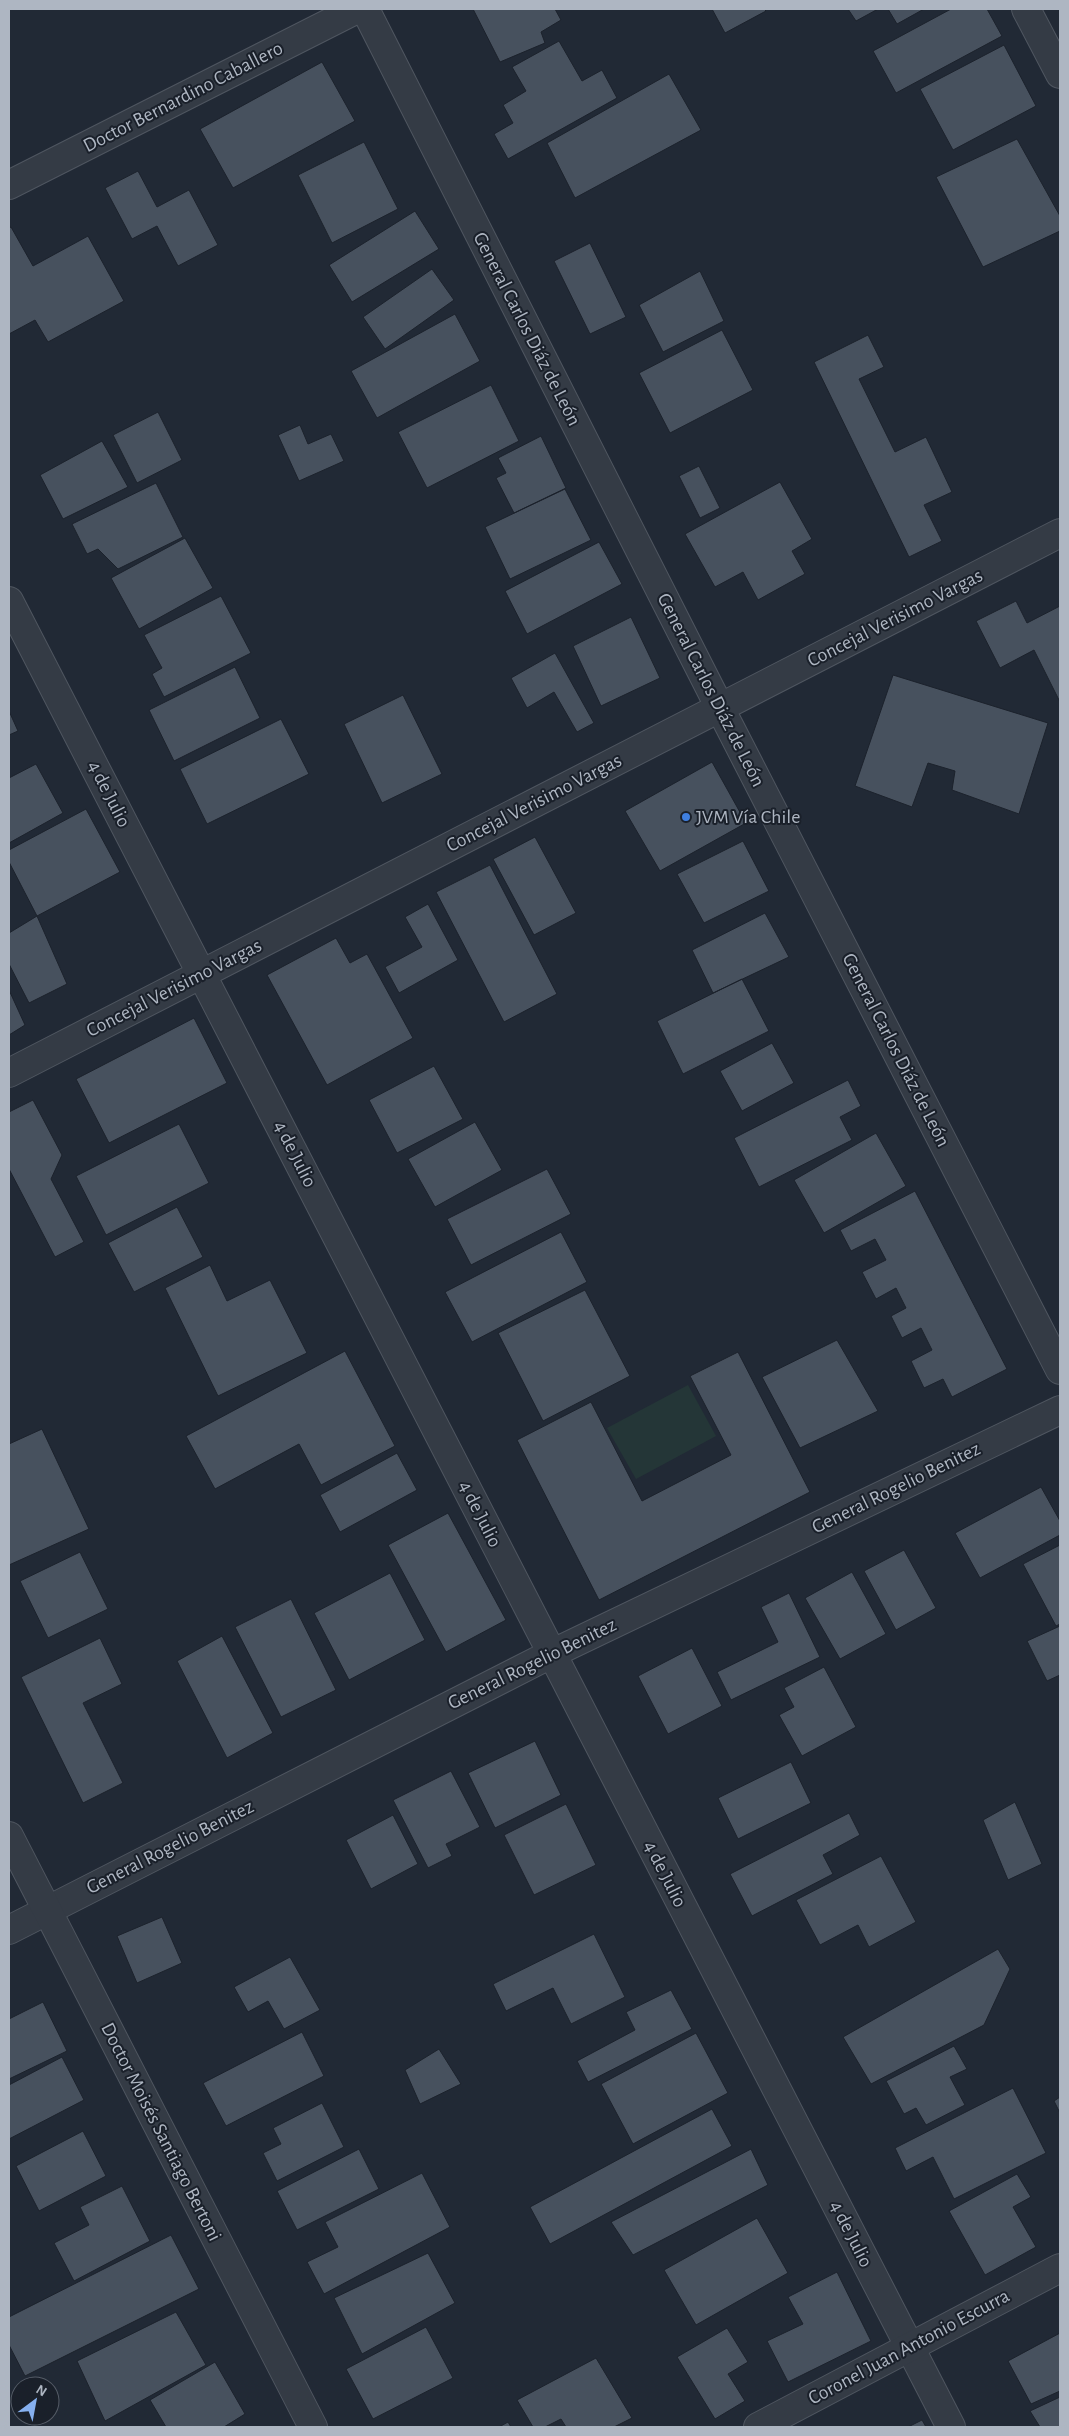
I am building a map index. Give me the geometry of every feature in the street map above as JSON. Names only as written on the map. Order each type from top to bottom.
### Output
[{"type":"street","name":"Doctor Bernardino Caballero","points":[[9,185],[357,9]]},
{"type":"street","name":"General Carlos Diáz de León","points":[[365,9],[720,708],[1060,1370]]},
{"type":"street","points":[[1026,9],[1060,74]]},
{"type":"street","name":"Concejal Verisimo Vargas","points":[[9,1073],[1060,533]]},
{"type":"street","name":"4 de Julio","points":[[9,601],[951,2427]]},
{"type":"street","name":"General Rogelio Benitez","points":[[9,1930],[551,1654],[1060,1410]]},
{"type":"street","name":"Doctor Moisés Santiago Bertoni","points":[[9,1836],[314,2427]]},
{"type":"street","name":"Coronel Juan Antonio Escurra","points":[[758,2427],[1060,2268]]},
{"type":"shaded area","points":[[688,1385],[716,1436],[636,1479],[607,1428]]},
{"type":"building","points":[[473,9],[555,9],[561,20],[541,32],[545,43],[500,62]]},
{"type":"building","points":[[712,9],[764,9],[766,11],[725,33]]},
{"type":"building","points":[[848,9],[878,9],[856,21]]},
{"type":"building","points":[[888,9],[924,9],[897,24]]},
{"type":"building","points":[[951,9],[987,9],[1002,36],[896,93],[873,51]]},
{"type":"building","points":[[559,41],[582,81],[602,70],[617,98],[508,159],[494,134],[513,123],[503,105],[526,91],[512,67]]},
{"type":"building","points":[[1004,45],[1036,106],[953,150],[920,89]]},
{"type":"building","points":[[322,62],[355,121],[233,188],[200,129]]},
{"type":"building","points":[[669,74],[701,130],[575,198],[547,143]]},
{"type":"building","points":[[1017,139],[1060,216],[1060,231],[983,267],[936,177]]},
{"type":"building","points":[[364,142],[398,209],[332,243],[298,175]]},
{"type":"building","points":[[138,171],[157,207],[189,190],[218,245],[178,266],[157,226],[132,239],[105,188]]},
{"type":"building","points":[[415,211],[439,249],[352,302],[329,265]]},
{"type":"building","points":[[11,227],[33,266],[88,236],[124,301],[48,342],[35,320],[9,334],[9,228]]},
{"type":"building","points":[[590,243],[626,317],[590,334],[554,261]]},
{"type":"building","points":[[432,269],[454,300],[385,349],[363,317]]},
{"type":"building","points":[[700,271],[724,321],[663,352],[639,305]]},
{"type":"building","points":[[455,314],[480,361],[377,418],[351,371]]},
{"type":"building","points":[[722,330],[753,390],[670,433],[639,373]]},
{"type":"building","points":[[868,335],[884,367],[859,379],[895,452],[926,437],[952,492],[924,505],[942,541],[909,557],[814,362]]},
{"type":"building","points":[[491,385],[519,441],[427,488],[398,432]]},
{"type":"building","points":[[158,412],[182,460],[137,483],[113,435]]},
{"type":"building","points":[[300,425],[308,444],[331,434],[344,461],[299,481],[278,435]]},
{"type":"building","points":[[541,436],[566,488],[514,513],[496,478],[506,473],[498,458]]},
{"type":"building","points":[[102,441],[128,487],[63,519],[40,475]]},
{"type":"building","points":[[699,466],[720,508],[700,518],[679,476]]},
{"type":"building","points":[[780,482],[812,539],[792,551],[805,574],[758,600],[743,572],[715,587],[685,534]]},
{"type":"building","points":[[156,483],[183,537],[118,569],[98,549],[87,554],[72,524]]},
{"type":"building","points":[[565,489],[591,540],[510,579],[485,527]]},
{"type":"building","points":[[185,538],[213,588],[139,629],[111,578]]},
{"type":"building","points":[[599,542],[622,584],[527,634],[505,591]]},
{"type":"building","points":[[221,596],[251,653],[164,697],[152,674],[162,668],[144,635]]},
{"type":"building","points":[[1016,601],[1027,623],[1060,606],[1060,702],[1034,650],[1000,668],[976,621]]},
{"type":"building","points":[[631,617],[660,678],[601,706],[573,646]]},
{"type":"building","points":[[555,653],[594,723],[577,732],[554,692],[527,708],[511,678]]},
{"type":"building","points":[[235,667],[260,718],[174,761],[149,710]]},
{"type":"building","points":[[893,675],[1048,723],[1019,814],[952,790],[955,771],[928,763],[912,807],[855,786]]},
{"type":"building","points":[[403,695],[442,774],[382,803],[344,724]]},
{"type":"building","points":[[9,711],[18,731],[9,735]]},
{"type":"building","points":[[281,719],[309,774],[207,824],[180,769]]},
{"type":"building","name":"JVM Vía Chile","points":[[712,762],[746,823],[660,871],[625,811]]},
{"type":"building","points":[[36,764],[63,813],[9,843],[9,778]]},
{"type":"building","points":[[86,809],[120,872],[37,916],[9,862],[9,850]]},
{"type":"building","points":[[535,837],[576,913],[534,935],[493,859]]},
{"type":"building","points":[[743,841],[769,891],[704,923],[677,874]]},
{"type":"building","points":[[490,865],[557,994],[504,1022],[436,892]]},
{"type":"building","points":[[428,904],[458,960],[399,993],[385,967],[422,947],[405,917]]},
{"type":"building","points":[[765,913],[789,957],[713,993],[692,950]]},
{"type":"building","points":[[37,916],[67,984],[29,1003],[9,964],[9,933]]},
{"type":"building","points":[[336,938],[350,963],[367,954],[413,1038],[327,1085],[267,975]]},
{"type":"building","points":[[742,979],[769,1031],[683,1074],[657,1021]]},
{"type":"building","points":[[9,990],[25,1025],[9,1035]]},
{"type":"building","points":[[194,1018],[227,1083],[109,1143],[76,1079]]},
{"type":"building","points":[[772,1043],[794,1083],[742,1111],[720,1071]]},
{"type":"building","points":[[434,1066],[463,1119],[397,1153],[369,1100]]},
{"type":"building","points":[[848,1080],[861,1106],[840,1117],[852,1140],[759,1187],[734,1138]]},
{"type":"building","points":[[33,1100],[62,1155],[51,1179],[84,1242],[55,1257],[9,1169],[9,1112]]},
{"type":"building","points":[[475,1122],[502,1170],[435,1207],[408,1159]]},
{"type":"building","points":[[179,1124],[209,1183],[106,1235],[76,1176]]},
{"type":"building","points":[[876,1133],[906,1186],[824,1233],[794,1180]]},
{"type":"building","points":[[547,1169],[571,1214],[471,1265],[447,1219]]},
{"type":"building","points":[[915,1191],[1007,1369],[952,1397],[943,1379],[924,1388],[911,1361],[932,1350],[921,1328],[902,1338],[891,1316],[906,1308],[896,1288],[876,1299],[862,1272],[886,1260],[875,1239],[851,1251],[840,1230]]},
{"type":"building","points":[[177,1207],[203,1257],[134,1292],[108,1243]]},
{"type":"building","points":[[561,1232],[587,1282],[472,1342],[445,1292]]},
{"type":"building","points":[[210,1265],[227,1301],[270,1280],[307,1353],[218,1396],[165,1288]]},
{"type":"building","points":[[585,1290],[630,1376],[543,1421],[498,1333]]},
{"type":"building","points":[[837,1340],[878,1411],[800,1448],[762,1377]]},
{"type":"building","points":[[345,1351],[395,1446],[321,1485],[299,1444],[215,1489],[186,1436]]},
{"type":"building","points":[[738,1352],[810,1492],[599,1600],[517,1440],[591,1402],[642,1501],[731,1455],[690,1376]]},
{"type":"building","points":[[42,1429],[89,1529],[9,1565],[9,1444]]},
{"type":"building","points":[[397,1453],[417,1490],[340,1532],[320,1495]]},
{"type":"building","points":[[1041,1487],[1060,1521],[1060,1535],[980,1578],[955,1533]]},
{"type":"building","points":[[448,1513],[506,1620],[446,1652],[388,1545]]},
{"type":"building","points":[[1060,1545],[1060,1624],[1056,1626],[1023,1564]]},
{"type":"building","points":[[904,1550],[936,1608],[896,1630],[864,1571]]},
{"type":"building","points":[[80,1552],[108,1609],[48,1638],[20,1581]]},
{"type":"building","points":[[852,1572],[886,1634],[840,1659],[805,1598]]},
{"type":"building","points":[[390,1573],[425,1640],[349,1680],[314,1613]]},
{"type":"building","points":[[789,1593],[820,1657],[731,1700],[717,1672],[778,1642],[761,1607]]},
{"type":"building","points":[[291,1599],[336,1690],[281,1717],[235,1627]]},
{"type":"building","points":[[1060,1626],[1060,1675],[1047,1681],[1027,1641]]},
{"type":"building","points":[[222,1636],[273,1733],[227,1758],[177,1661]]},
{"type":"building","points":[[100,1638],[122,1684],[83,1703],[123,1783],[83,1803],[21,1677]]},
{"type":"building","points":[[692,1648],[722,1706],[668,1734],[638,1676]]},
{"type":"building","points":[[824,1667],[856,1727],[802,1756],[779,1715],[794,1707],[784,1688]]},
{"type":"building","points":[[535,1741],[561,1795],[495,1828],[468,1773]]},
{"type":"building","points":[[791,1762],[811,1803],[738,1839],[718,1798]]},
{"type":"building","points":[[451,1771],[480,1827],[446,1844],[452,1856],[428,1868],[393,1800]]},
{"type":"building","points":[[1015,1802],[1042,1864],[1008,1880],[983,1820]]},
{"type":"building","points":[[566,1804],[596,1865],[534,1895],[504,1835]]},
{"type":"building","points":[[849,1813],[860,1835],[823,1855],[833,1874],[752,1916],[730,1874]]},
{"type":"building","points":[[393,1815],[418,1864],[371,1889],[346,1840]]},
{"type":"building","points":[[881,1856],[916,1922],[869,1947],[858,1925],[820,1945],[796,1900]]},
{"type":"building","points":[[162,1917],[182,1963],[137,1983],[117,1936]]},
{"type":"building","points":[[594,1934],[625,1997],[571,2024],[553,1988],[506,2011],[493,1984]]},
{"type":"building","points":[[998,1949],[1010,1969],[984,2025],[871,2084],[843,2037]]},
{"type":"building","points":[[290,1957],[320,2010],[284,2029],[268,2001],[248,2012],[234,1987]]},
{"type":"building","points":[[671,1990],[692,2029],[588,2082],[577,2061],[635,2030],[626,2012]]},
{"type":"building","points":[[43,2002],[67,2051],[9,2079],[9,2019]]},
{"type":"building","points":[[302,2032],[324,2076],[226,2126],[203,2083]]},
{"type":"building","points":[[696,2033],[728,2093],[633,2144],[601,2084]]},
{"type":"building","points":[[954,2046],[967,2069],[950,2077],[965,2105],[926,2125],[916,2108],[904,2114],[886,2081]]},
{"type":"building","points":[[439,2049],[461,2084],[420,2104],[405,2070]]},
{"type":"building","points":[[62,2057],[84,2100],[9,2139],[9,2085]]},
{"type":"building","points":[[1013,2088],[1046,2153],[954,2199],[933,2157],[906,2171],[895,2148]]},
{"type":"building","points":[[1060,2097],[1060,2113],[1054,2101]]},
{"type":"building","points":[[322,2103],[344,2147],[277,2181],[263,2153],[281,2144],[273,2128]]},
{"type":"building","points":[[712,2109],[732,2146],[550,2244],[530,2207]]},
{"type":"building","points":[[83,2131],[106,2176],[39,2211],[16,2166]]},
{"type":"building","points":[[359,2149],[379,2189],[297,2230],[277,2191]]},
{"type":"building","points":[[751,2149],[768,2185],[633,2255],[611,2222]]},
{"type":"building","points":[[422,2173],[450,2227],[324,2294],[307,2262],[338,2247],[325,2222]]},
{"type":"building","points":[[1017,2174],[1031,2197],[1013,2207],[1036,2247],[985,2275],[949,2211]]},
{"type":"building","points":[[122,2186],[150,2241],[74,2281],[54,2243],[89,2225],[80,2207]]},
{"type":"building","points":[[757,2218],[788,2273],[696,2325],[664,2270]]},
{"type":"building","points":[[171,2235],[199,2289],[25,2376],[9,2345],[9,2317]]},
{"type":"building","points":[[428,2253],[455,2303],[362,2354],[334,2298]]},
{"type":"building","points":[[837,2272],[871,2341],[788,2382],[767,2341],[803,2324],[788,2297]]},
{"type":"building","points":[[176,2312],[206,2365],[105,2421],[77,2361]]},
{"type":"building","points":[[426,2327],[453,2378],[373,2419],[346,2369]]},
{"type":"building","points":[[727,2328],[748,2362],[728,2374],[745,2401],[715,2419],[677,2357]]},
{"type":"building","points":[[1060,2333],[1060,2391],[1031,2404],[1008,2361]]},
{"type":"building","points":[[596,2358],[632,2418],[614,2427],[566,2427],[561,2419],[545,2427],[533,2427],[517,2400]]},
{"type":"building","points":[[215,2362],[245,2414],[224,2427],[166,2427],[150,2400]]},
{"type":"building","points":[[1060,2397],[1060,2427],[1040,2427],[1030,2411]]},
{"type":"building","points":[[922,2420],[926,2427],[908,2427]]},
{"type":"building","points":[[508,2422],[511,2427],[499,2427]]},
{"type":"place","name":"JVM Vía Chile","points":[[686,817]]}]
